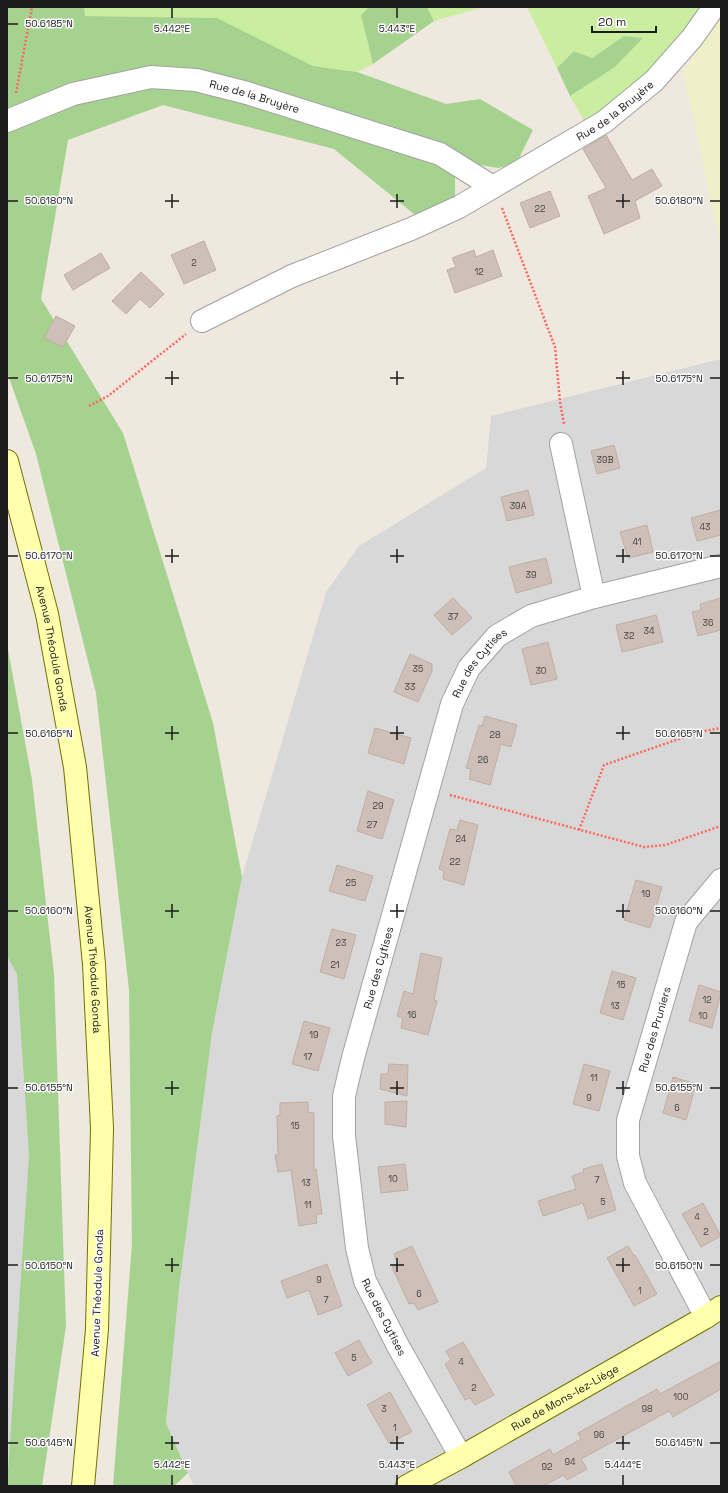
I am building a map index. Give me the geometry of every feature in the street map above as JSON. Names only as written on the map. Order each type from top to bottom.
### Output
[{"type":"main road","name":"Avenue Théodule Gonda","points":[[7,461],[47,614],[75,767],[94,964],[102,1128],[97,1329],[83,1486]]},
{"type":"main road","name":"Rue de Mons-lez-Liège","points":[[407,1486],[461,1457],[714,1312]]},
{"type":"street","name":"Rue de la Bruyère","points":[[202,321],[292,276],[411,229],[459,207],[604,122],[654,81],[692,38],[714,7]]},
{"type":"street","name":"Rue de la Bruyère","points":[[7,120],[73,94],[94,89],[151,77],[196,80],[247,93],[440,154],[493,187]]},
{"type":"street","points":[[561,444],[594,597]]},
{"type":"street","name":"Rue des Cytises","points":[[461,1457],[398,1346],[365,1281],[357,1248],[344,1136],[344,1096],[353,1058],[452,704],[469,668],[497,636],[531,616],[594,597],[721,566]]},
{"type":"street","name":"Rue des Pruniers","points":[[714,1312],[635,1183],[628,1156],[628,1120],[686,922],[721,880]]},
{"type":"path","points":[[7,120],[15,96],[32,7]]},
{"type":"path","points":[[493,187],[512,232],[555,348],[560,402],[565,429],[561,444]]},
{"type":"path","points":[[89,406],[108,396],[202,321]]},
{"type":"path","points":[[579,830],[604,765],[699,732],[721,728]]},
{"type":"path","points":[[429,790],[644,847],[665,845],[721,826]]},
{"type":"shaded area","points":[[721,359],[721,1486],[194,1486],[166,1423],[179,1289],[212,1033],[242,877],[326,592],[359,546],[486,468],[491,416]]},
{"type":"shaded area","points":[[7,815],[54,974],[30,1486],[7,1486]]},
{"type":"green space","points":[[7,7],[84,7],[85,16],[217,18],[313,66],[357,72],[446,104],[480,99],[533,130],[516,164],[498,168],[463,162],[455,174],[455,201],[420,219],[334,149],[163,105],[68,140],[41,299],[123,433],[213,723],[242,877],[212,1033],[179,1289],[166,1423],[188,1473],[174,1486],[113,1486],[132,1244],[129,990],[96,693],[36,454],[7,372]]},
{"type":"green space","points":[[84,7],[369,7],[361,15],[373,64],[357,72],[313,66],[217,18],[85,16]]},
{"type":"green space","points":[[369,7],[427,7],[434,21],[373,64],[361,15]]},
{"type":"green space","points":[[427,7],[484,7],[434,21]]},
{"type":"green space","points":[[527,7],[705,7],[644,81],[586,124],[570,96],[615,67],[643,38],[624,36],[592,58],[574,51],[557,68]]},
{"type":"green space","points":[[721,14],[721,246],[683,72]]},
{"type":"green space","points":[[624,36],[643,38],[615,67],[570,96],[557,68],[574,51],[592,58]]},
{"type":"green space","points":[[7,644],[32,780],[54,974],[66,1326],[42,1486],[7,1486],[29,1155],[17,974],[7,956]]},
{"type":"building","points":[[606,135],[632,180],[652,169],[662,186],[635,201],[640,218],[604,234],[588,196],[606,188],[583,149]]},
{"type":"building","points":[[550,191],[560,216],[530,228],[520,203]]},
{"type":"building","points":[[204,241],[216,270],[184,284],[171,255]]},
{"type":"building","points":[[474,250],[476,257],[493,250],[502,276],[455,293],[447,270],[456,267],[452,258]]},
{"type":"building","points":[[101,253],[110,268],[73,290],[64,275]]},
{"type":"building","points":[[141,272],[164,294],[150,308],[140,299],[126,314],[112,301]]},
{"type":"building","points":[[56,316],[75,326],[63,347],[44,338]]},
{"type":"building","points":[[614,445],[620,468],[597,474],[591,451]]},
{"type":"building","points":[[528,490],[534,515],[507,521],[501,497]]},
{"type":"building","points":[[721,510],[721,535],[697,541],[691,518]]},
{"type":"building","points":[[647,525],[653,552],[628,558],[620,532]]},
{"type":"building","points":[[546,558],[552,583],[516,593],[509,567]]},
{"type":"building","points":[[453,598],[472,618],[452,635],[434,615]]},
{"type":"building","points":[[721,598],[721,630],[698,636],[692,612],[701,610],[700,604]]},
{"type":"building","points":[[656,615],[663,642],[622,652],[616,625]]},
{"type":"building","points":[[548,642],[557,679],[531,685],[522,649]]},
{"type":"building","points":[[410,654],[432,664],[432,671],[418,702],[394,692]]},
{"type":"building","points":[[485,716],[517,725],[511,747],[501,744],[490,785],[469,779],[471,769],[466,768],[479,725],[482,726]]},
{"type":"building","points":[[375,728],[411,738],[404,764],[368,753]]},
{"type":"building","points":[[368,791],[394,800],[382,839],[357,831]]},
{"type":"building","points":[[460,820],[478,825],[464,885],[443,879],[444,871],[439,869],[450,829],[457,830]]},
{"type":"building","points":[[337,865],[373,876],[365,901],[329,891]]},
{"type":"building","points":[[636,880],[662,887],[650,928],[624,920]]},
{"type":"building","points":[[332,929],[356,935],[344,979],[320,972]]},
{"type":"building","points":[[421,953],[442,958],[434,1000],[437,1001],[428,1035],[401,1028],[403,1018],[397,1016],[404,991],[413,994]]},
{"type":"building","points":[[612,971],[636,978],[623,1020],[600,1013]]},
{"type":"building","points":[[699,985],[721,992],[712,1028],[689,1021]]},
{"type":"building","points":[[304,1021],[330,1028],[318,1071],[292,1064]]},
{"type":"building","points":[[389,1064],[408,1065],[407,1096],[380,1089],[381,1074],[388,1074]]},
{"type":"building","points":[[584,1064],[610,1071],[599,1111],[573,1104]]},
{"type":"building","points":[[673,1077],[696,1084],[686,1120],[663,1113]]},
{"type":"building","points":[[407,1101],[406,1127],[385,1124],[385,1102]]},
{"type":"building","points":[[308,1102],[308,1112],[314,1113],[314,1170],[316,1169],[322,1214],[316,1214],[317,1223],[299,1226],[291,1170],[278,1172],[275,1155],[278,1155],[277,1116],[280,1115],[280,1103]]},
{"type":"building","points":[[405,1164],[408,1190],[381,1193],[378,1167]]},
{"type":"building","points":[[602,1164],[616,1210],[588,1219],[583,1203],[543,1216],[538,1201],[576,1189],[572,1176],[584,1172],[583,1169]]},
{"type":"building","points":[[703,1203],[721,1236],[701,1247],[682,1214]]},
{"type":"building","points":[[412,1246],[438,1302],[418,1310],[414,1303],[409,1304],[392,1267],[398,1264],[394,1254]]},
{"type":"building","points":[[628,1246],[634,1256],[635,1255],[657,1294],[634,1306],[607,1258]]},
{"type":"building","points":[[327,1264],[342,1306],[318,1315],[309,1290],[287,1298],[281,1281]]},
{"type":"building","points":[[359,1340],[372,1363],[348,1376],[335,1353]]},
{"type":"building","points":[[463,1342],[494,1395],[475,1405],[470,1398],[465,1400],[445,1364],[451,1360],[446,1351]]},
{"type":"building","points":[[721,1361],[721,1389],[673,1417],[669,1411],[581,1459],[587,1469],[567,1480],[564,1475],[543,1486],[516,1486],[509,1472],[550,1449],[553,1455],[581,1439],[578,1433],[657,1389],[660,1394]]},
{"type":"building","points":[[390,1392],[412,1432],[389,1443],[367,1405]]}]
